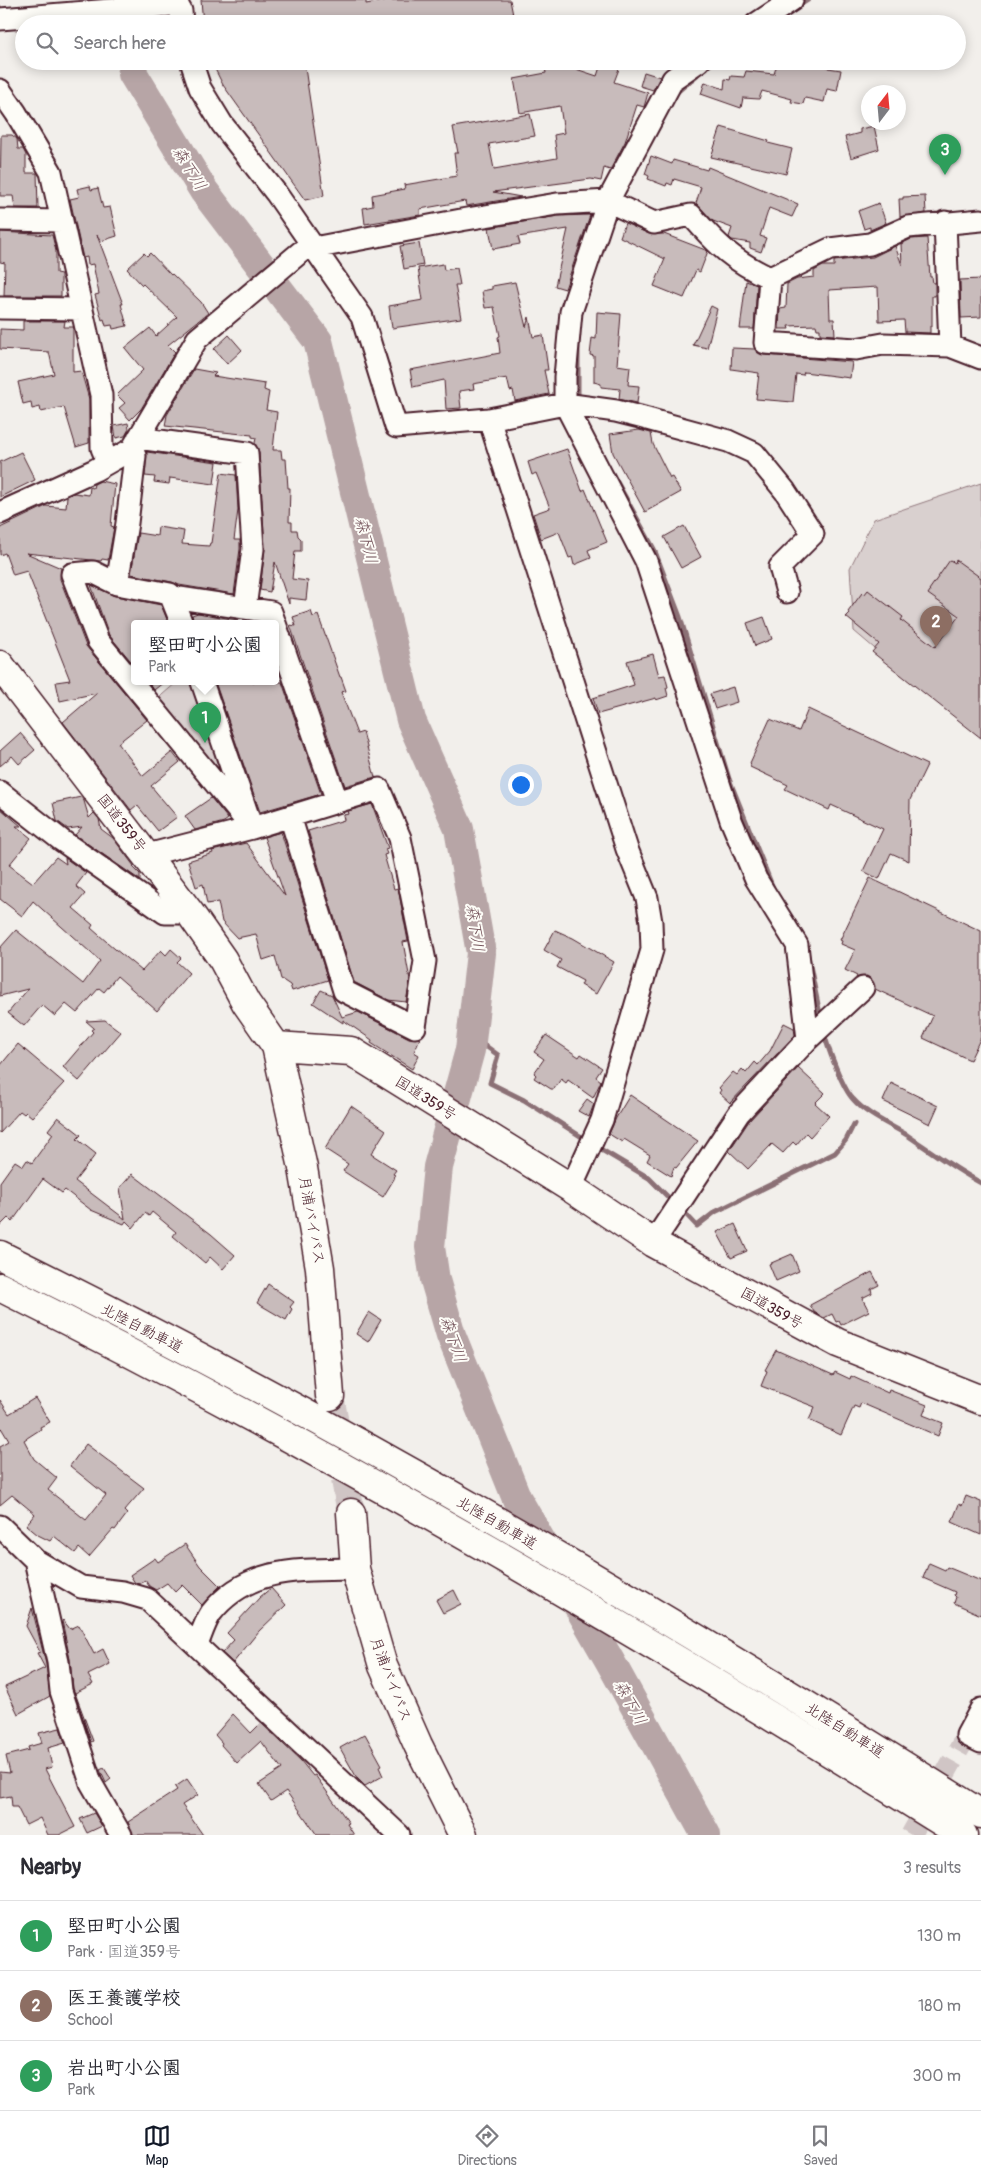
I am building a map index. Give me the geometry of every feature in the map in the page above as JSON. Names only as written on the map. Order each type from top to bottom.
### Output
[{"type":"highway","name":"国道359号","points":[[0,665],[190,913],[223,960],[246,1003],[276,1046],[351,1051],[515,1155],[571,1188],[653,1243],[838,1343],[981,1400]]},
{"type":"highway","name":"月浦バイパス","points":[[276,1046],[303,1168],[320,1268],[330,1396]]},
{"type":"highway","name":"北陸自動車道","points":[[0,1255],[244,1381],[430,1483],[692,1636],[981,1814]]},
{"type":"highway","name":"北陸自動車道","points":[[0,1287],[234,1408],[415,1506],[696,1670],[963,1835]]},
{"type":"highway","name":"月浦バイパス","points":[[351,1513],[355,1569],[383,1666],[418,1745],[464,1835]]},
{"type":"highway","points":[[692,1636],[981,1793]]},
{"type":"highway","points":[[743,1700],[800,1741],[948,1835]]},
{"type":"street","points":[[770,15],[792,0]]},
{"type":"street","points":[[0,19],[37,8],[177,8]]},
{"type":"street","points":[[194,70],[200,88],[222,124],[276,193],[309,249],[362,317],[396,428],[489,419],[573,405],[640,417],[728,441],[754,454],[786,491],[813,534],[780,567],[787,592]]},
{"type":"street","points":[[686,70],[673,78],[608,201],[571,312],[565,377],[573,405],[646,561],[731,820],[756,879],[797,944],[812,1035]]},
{"type":"street","points":[[0,90],[8,118],[51,172],[101,395],[102,448],[108,462]]},
{"type":"street","points":[[0,513],[108,462],[135,444],[197,339],[235,305],[309,249],[461,220],[547,206],[608,201],[654,223],[691,215],[719,247],[751,269],[770,278]]},
{"type":"street","points":[[0,220],[62,222]]},
{"type":"street","points":[[770,278],[830,249],[870,244],[908,227],[981,220]]},
{"type":"street","points":[[945,222],[950,346]]},
{"type":"street","points":[[770,278],[764,343],[856,349],[883,344],[950,346],[981,358]]},
{"type":"street","points":[[0,308],[82,309]]},
{"type":"street","points":[[489,419],[627,849],[647,898],[651,922],[652,950],[602,1120],[571,1188]]},
{"type":"street","points":[[117,584],[127,523],[135,444]]},
{"type":"street","points":[[135,444],[247,453],[253,549],[245,608]]},
{"type":"street","points":[[131,681],[98,641],[72,574],[93,572],[117,584],[170,594],[181,620]]},
{"type":"street","points":[[173,598],[271,612],[274,620]]},
{"type":"street","points":[[279,635],[337,801]]},
{"type":"street","points":[[134,685],[252,828]]},
{"type":"street","points":[[203,685],[252,828]]},
{"type":"street","points":[[147,855],[252,828],[337,801],[379,789],[400,838],[425,961],[415,1027],[344,991],[290,816]]},
{"type":"street","points":[[0,792],[61,840],[165,913],[190,913]]},
{"type":"street","points":[[653,1243],[740,1113],[812,1035],[863,988]]},
{"type":"street","points":[[0,1526],[34,1560],[80,1587],[123,1592],[147,1598],[399,1835]]},
{"type":"street","points":[[34,1560],[58,1662],[61,1692],[91,1783],[121,1835]]},
{"type":"street","points":[[197,1645],[210,1614],[235,1589],[269,1574],[310,1570],[355,1569]]},
{"type":"street","points":[[981,1709],[967,1735],[981,1742]]},
{"type":"shaded area","points":[[981,483],[981,698],[914,682],[854,631],[850,568],[874,519]]},
{"type":"shaded area","points":[[174,685],[194,685],[229,792],[155,701]]},
{"type":"building","points":[[201,0],[366,0],[366,4],[388,0],[510,0],[513,15],[202,15]]},
{"type":"building","points":[[216,70],[305,70],[324,196],[305,200],[223,85]]},
{"type":"building","points":[[545,70],[579,70],[597,76],[599,70],[619,70],[614,82],[648,93],[644,107],[637,105],[625,142],[610,170],[604,168],[601,181],[591,179],[493,192],[521,197],[466,206],[465,201],[420,209],[420,215],[365,224],[363,208],[373,206],[372,195],[405,189],[404,185],[457,176],[454,153],[458,153],[453,127],[530,114],[535,136],[489,144],[494,169],[557,158],[554,135],[564,133],[560,106],[520,113],[514,79],[546,73]]},
{"type":"building","points":[[775,70],[841,70],[837,91],[827,89],[824,102],[805,98],[803,104],[791,102],[792,99],[762,91],[759,99],[743,98],[741,108],[701,94],[705,82],[724,89],[725,79],[730,80],[731,76],[744,77],[746,71],[774,74]]},
{"type":"building","points":[[644,72],[660,77],[653,90],[640,86]]},
{"type":"building","points":[[721,127],[792,149],[786,174],[711,157]]},
{"type":"building","points":[[860,129],[875,130],[879,149],[851,158],[845,137],[860,133]]},
{"type":"building","points":[[1,135],[12,135],[17,139],[18,149],[23,149],[26,155],[26,173],[37,173],[38,208],[15,208],[13,196],[0,196]]},
{"type":"building","points":[[651,156],[672,164],[673,160],[707,170],[708,167],[798,204],[792,217],[769,208],[760,236],[766,238],[761,252],[750,248],[750,243],[732,240],[729,237],[732,228],[713,221],[696,203],[701,187],[674,179],[672,185],[667,183],[666,186],[648,179],[649,176],[645,174]]},
{"type":"building","points":[[90,186],[91,190],[98,188],[103,208],[110,207],[117,236],[101,241],[97,235],[123,304],[121,304],[127,326],[113,329],[112,325],[106,326],[104,319],[102,320],[95,295],[99,294],[93,264],[88,265],[87,257],[83,258],[70,199],[79,197],[77,189]]},
{"type":"building","points":[[925,196],[926,213],[900,217],[899,199],[903,199],[903,197]]},
{"type":"building","points":[[879,203],[886,223],[870,230],[870,227],[864,229],[858,211]]},
{"type":"building","points":[[590,215],[565,289],[555,286],[568,229],[518,237],[520,244],[493,249],[489,228],[558,216]]},
{"type":"building","points":[[625,223],[649,234],[664,234],[708,251],[700,272],[696,270],[684,298],[654,286],[665,259],[620,237]]},
{"type":"building","points":[[0,232],[52,235],[56,251],[56,273],[61,274],[61,296],[4,296],[5,263],[0,262]]},
{"type":"building","points":[[927,238],[930,277],[932,277],[933,283],[935,283],[935,296],[932,296],[932,327],[930,327],[930,333],[905,332],[904,320],[879,321],[878,287],[829,290],[830,319],[834,319],[835,335],[820,334],[820,329],[817,329],[816,325],[788,326],[789,329],[779,329],[780,309],[786,308],[787,284],[797,279],[814,277],[814,271],[823,266],[834,266],[834,261],[873,257],[895,246],[902,265],[901,244],[911,239]]},
{"type":"building","points":[[419,243],[423,265],[404,269],[400,246]]},
{"type":"building","points":[[144,253],[147,256],[150,253],[201,302],[208,313],[168,345],[175,352],[141,409],[130,420],[119,408],[125,403],[117,395],[143,370],[125,348],[150,328],[156,336],[177,317],[127,269]]},
{"type":"building","points":[[443,264],[444,270],[457,268],[460,285],[455,285],[461,318],[392,328],[389,306],[423,300],[418,268]]},
{"type":"building","points":[[981,279],[981,317],[961,318],[960,280]]},
{"type":"building","points":[[746,281],[757,285],[754,329],[740,329]]},
{"type":"building","points":[[515,282],[526,327],[529,317],[533,337],[543,335],[548,370],[544,370],[549,394],[515,401],[513,390],[510,391],[507,378],[473,384],[474,389],[459,391],[461,408],[446,409],[444,380],[413,387],[410,370],[500,353],[498,337],[500,336],[494,307],[485,308],[482,291],[492,289],[492,286]]},
{"type":"building","points":[[711,306],[717,309],[707,348],[693,345]]},
{"type":"building","points":[[597,312],[621,314],[617,365],[630,367],[628,385],[639,386],[637,403],[619,399],[620,389],[601,387],[601,384],[594,382],[594,356],[590,355],[592,338],[596,339]]},
{"type":"building","points":[[23,321],[65,321],[64,327],[73,327],[73,372],[81,371],[89,399],[89,443],[76,447],[64,407],[41,412],[40,407],[32,409],[31,402],[23,404],[18,382],[54,374],[49,352],[0,349],[0,329],[23,330]]},
{"type":"building","points":[[229,335],[242,350],[227,364],[214,349]]},
{"type":"building","points":[[732,348],[755,349],[764,355],[852,362],[850,378],[804,372],[803,375],[796,374],[793,402],[756,399],[759,373],[731,369]]},
{"type":"building","points":[[194,369],[216,373],[213,376],[265,384],[264,390],[269,392],[266,410],[277,412],[273,450],[281,450],[282,459],[286,459],[288,488],[290,488],[289,522],[292,522],[292,530],[297,530],[298,536],[301,539],[301,551],[295,551],[292,579],[308,581],[306,600],[289,598],[289,604],[275,562],[270,592],[260,590],[265,548],[259,452],[255,443],[256,438],[252,437],[252,435],[165,426],[167,415]]},
{"type":"building","points":[[128,423],[129,429],[125,436],[116,438],[114,426]]},
{"type":"building","points":[[639,430],[651,433],[653,444],[670,478],[672,477],[681,492],[645,512],[613,453],[610,434]]},
{"type":"building","points":[[567,449],[582,491],[585,489],[607,542],[588,550],[591,558],[574,565],[572,557],[569,558],[559,532],[541,539],[533,514],[550,508],[536,473],[532,475],[528,462]]},
{"type":"building","points":[[21,452],[35,480],[0,497],[0,462]]},
{"type":"building","points":[[147,452],[217,462],[214,484],[170,478],[169,484],[154,482],[155,477],[145,476]]},
{"type":"building","points":[[221,473],[236,475],[238,510],[234,540],[240,540],[240,549],[234,594],[179,585],[131,574],[138,533],[157,536],[158,527],[184,531],[182,544],[209,546]]},
{"type":"building","points":[[100,481],[115,484],[111,526],[114,527],[108,560],[102,559],[101,561],[26,553],[61,568],[60,579],[86,646],[147,720],[118,743],[143,776],[172,752],[180,762],[151,786],[177,817],[158,831],[137,805],[131,810],[63,722],[97,693],[60,701],[56,682],[70,680],[27,571],[13,575],[5,553],[0,555],[0,528],[46,506],[66,508],[67,496],[74,493],[89,495],[90,487],[93,488],[94,484]]},
{"type":"building","points":[[684,526],[701,557],[681,568],[664,537]]},
{"type":"building","points":[[950,560],[955,563],[956,560],[981,578],[981,738],[872,652],[879,644],[846,617],[862,593],[864,595],[868,590],[903,617],[901,620],[935,647],[959,616],[928,594]]},
{"type":"building","points":[[91,585],[115,596],[161,605],[167,620],[131,620],[131,661],[109,635]]},
{"type":"building","points":[[311,611],[313,617],[318,615],[346,691],[341,692],[357,734],[363,732],[375,777],[345,786],[290,625],[296,626],[293,617]]},
{"type":"building","points":[[198,613],[238,620],[193,620],[192,615]]},
{"type":"building","points":[[764,617],[772,639],[755,646],[747,623]]},
{"type":"building","points":[[653,654],[659,676],[665,675],[668,696],[598,714],[593,698],[634,685],[627,661]]},
{"type":"building","points":[[279,682],[282,682],[321,794],[260,812],[216,685],[279,685]]},
{"type":"building","points":[[150,685],[160,685],[154,690]]},
{"type":"building","points":[[733,687],[737,702],[715,709],[710,694]]},
{"type":"building","points":[[808,709],[927,765],[910,800],[909,861],[891,853],[879,879],[863,871],[883,829],[831,805],[829,810],[785,789],[788,785],[750,767],[750,763],[770,719],[799,731]]},
{"type":"building","points":[[20,733],[35,750],[19,764],[12,756],[0,766],[0,751]]},
{"type":"building","points":[[81,797],[89,818],[94,813],[99,819],[101,829],[113,838],[140,874],[140,880],[75,835],[82,827],[68,829],[57,821],[53,803]]},
{"type":"building","points":[[211,798],[228,819],[224,822],[195,830],[185,816]]},
{"type":"building","points":[[372,804],[388,848],[385,849],[387,854],[384,855],[394,889],[398,888],[408,941],[403,942],[410,980],[406,1002],[388,1000],[354,982],[308,831],[344,820],[343,815],[349,814],[348,811]]},
{"type":"building","points":[[0,808],[21,826],[16,826],[31,838],[9,865],[33,883],[56,857],[66,864],[65,858],[86,873],[76,886],[85,894],[73,908],[93,925],[91,928],[115,949],[142,971],[161,950],[166,955],[171,949],[181,958],[177,962],[189,973],[157,1011],[117,976],[104,992],[99,988],[77,1013],[66,1004],[55,1016],[42,1005],[24,1026],[8,1013],[28,989],[0,996],[0,948],[16,930],[83,984],[100,961],[33,901],[22,916],[0,899]]},
{"type":"building","points":[[281,832],[328,980],[292,991],[290,985],[281,979],[275,956],[263,960],[256,934],[237,938],[222,922],[218,902],[207,904],[203,884],[196,887],[188,861],[213,853],[212,851],[246,843],[285,896],[264,837]]},
{"type":"building","points":[[870,878],[981,931],[981,1037],[970,1060],[923,1038],[933,1016],[875,989],[872,980],[867,976],[856,978],[857,976],[845,970],[855,950],[841,944],[842,941],[840,940]]},
{"type":"building","points":[[555,930],[573,938],[614,962],[596,994],[581,985],[583,981],[557,967],[561,960],[544,950]]},
{"type":"building","points":[[321,990],[332,995],[342,1017],[358,1012],[409,1038],[420,1038],[414,1052],[419,1055],[412,1069],[371,1043],[372,1040],[343,1020],[343,1023],[313,1003]]},
{"type":"building","points":[[105,1020],[121,1032],[79,1081],[63,1067],[93,1032],[91,1030],[94,1028],[86,1021]]},
{"type":"building","points":[[784,1023],[794,1028],[795,1035],[730,1103],[719,1093],[721,1090],[719,1088],[733,1072],[737,1075],[742,1069],[746,1073],[755,1062],[758,1065],[770,1051]]},
{"type":"building","points":[[546,1035],[579,1057],[581,1054],[602,1068],[596,1077],[601,1081],[593,1098],[568,1080],[566,1083],[561,1079],[554,1089],[551,1089],[534,1078],[536,1075],[534,1073],[544,1059],[534,1052]]},
{"type":"building","points":[[18,1044],[64,1083],[32,1117],[26,1112],[24,1114],[20,1111],[0,1133],[0,1066]]},
{"type":"building","points":[[798,1068],[825,1093],[815,1103],[829,1116],[810,1137],[806,1133],[796,1145],[793,1142],[783,1153],[772,1144],[748,1169],[729,1151],[749,1121]]},
{"type":"building","points":[[891,1083],[938,1106],[930,1124],[883,1101]]},
{"type":"building","points":[[630,1095],[698,1141],[676,1168],[674,1167],[671,1176],[647,1161],[650,1155],[624,1139],[622,1142],[609,1134]]},
{"type":"building","points":[[587,1099],[594,1104],[589,1117],[578,1111]]},
{"type":"building","points":[[351,1106],[386,1130],[371,1154],[396,1170],[393,1174],[395,1175],[394,1179],[383,1197],[343,1171],[348,1164],[325,1149]]},
{"type":"building","points":[[58,1117],[81,1135],[77,1139],[96,1154],[75,1181],[125,1219],[120,1188],[132,1174],[211,1234],[235,1255],[223,1269],[210,1257],[205,1263],[173,1236],[176,1232],[152,1212],[149,1216],[145,1213],[133,1228],[126,1221],[124,1224],[91,1210],[65,1190],[62,1193],[43,1179],[12,1222],[8,1218],[0,1226],[0,1182],[15,1161],[23,1166],[27,1160],[32,1163],[53,1134],[48,1130]]},
{"type":"building","points":[[735,1224],[747,1251],[731,1258],[717,1232]]},
{"type":"building","points":[[792,1254],[799,1271],[776,1281],[769,1264]]},
{"type":"building","points":[[872,1272],[879,1285],[871,1289],[872,1293],[862,1298],[869,1311],[841,1325],[839,1321],[836,1322],[832,1314],[824,1318],[814,1312],[810,1305]]},
{"type":"building","points":[[268,1284],[294,1302],[290,1307],[292,1309],[286,1320],[257,1303]]},
{"type":"building","points":[[369,1312],[381,1320],[368,1342],[356,1334]]},
{"type":"building","points":[[776,1350],[833,1375],[835,1372],[850,1379],[851,1376],[888,1393],[889,1390],[927,1405],[923,1415],[943,1423],[938,1436],[861,1403],[859,1408],[854,1406],[841,1435],[809,1420],[815,1407],[761,1386],[767,1371],[765,1370]]},
{"type":"building","points":[[35,1398],[50,1422],[40,1427],[41,1429],[24,1440],[34,1459],[57,1478],[48,1490],[86,1520],[106,1495],[70,1466],[86,1444],[144,1488],[124,1511],[127,1514],[115,1530],[113,1529],[89,1557],[79,1548],[75,1553],[54,1536],[50,1541],[38,1535],[26,1525],[35,1514],[12,1495],[0,1505],[0,1446],[9,1441],[0,1426],[0,1400],[9,1414]]},
{"type":"building","points":[[966,1496],[981,1502],[981,1535],[952,1522],[959,1504],[962,1506]]},
{"type":"building","points":[[185,1544],[200,1566],[220,1586],[202,1605],[182,1585],[175,1592],[167,1583],[156,1590],[149,1586],[145,1580],[140,1584],[135,1583],[130,1575],[155,1558],[158,1562]]},
{"type":"building","points":[[929,1563],[945,1570],[947,1567],[981,1581],[981,1615],[954,1603],[955,1592],[923,1578]]},
{"type":"building","points":[[271,1588],[286,1605],[259,1631],[233,1663],[222,1653],[234,1640],[227,1633],[260,1597]]},
{"type":"building","points":[[454,1590],[461,1604],[443,1613],[436,1600]]},
{"type":"building","points":[[32,1608],[46,1664],[50,1696],[18,1714],[5,1687],[45,1668],[37,1653],[40,1652],[26,1626]]},
{"type":"building","points":[[63,1620],[70,1629],[79,1625],[94,1654],[103,1649],[110,1664],[88,1675],[93,1684],[75,1693],[93,1741],[91,1742],[73,1688]]},
{"type":"building","points":[[233,1714],[251,1733],[261,1723],[301,1761],[313,1776],[315,1775],[349,1823],[347,1824],[354,1835],[317,1835],[286,1791],[271,1801],[259,1784],[282,1769],[261,1741],[237,1763],[215,1735]]},
{"type":"building","points":[[60,1728],[65,1743],[48,1748],[52,1767],[45,1769],[75,1827],[59,1835],[48,1835],[40,1818],[26,1825],[17,1807],[12,1807],[11,1796],[0,1798],[0,1772],[10,1773],[6,1756],[29,1750],[28,1747],[42,1743],[39,1733]]},
{"type":"building","points":[[365,1734],[382,1765],[379,1767],[383,1776],[365,1786],[357,1778],[340,1748]]},
{"type":"building","points":[[104,1768],[111,1779],[106,1783],[100,1770]]},
{"type":"building","points":[[187,1779],[198,1795],[182,1805],[203,1835],[133,1835],[128,1822],[177,1790],[175,1787]]},
{"type":"building","points":[[94,1813],[102,1826],[87,1833],[80,1819]]},
{"type":"waterway","points":[[797,7],[808,0]]},
{"type":"waterway","name":"森下川","points":[[133,70],[133,74],[204,191],[318,341],[411,720],[459,829],[481,953],[470,1050],[438,1167],[430,1247],[435,1280],[451,1335],[517,1499],[611,1663],[706,1835]]},
{"type":"waterway","points":[[677,92],[697,75]]},
{"type":"waterway","points":[[578,346],[578,400]]},
{"type":"waterway","points":[[612,473],[654,549],[680,617],[729,779],[773,888]]},
{"type":"waterway","points":[[808,956],[821,1019]]},
{"type":"waterway","points":[[824,1032],[840,1077],[849,1094],[859,1105],[871,1115],[907,1135],[981,1183]]},
{"type":"waterway","points":[[472,1036],[498,1055],[490,1083],[524,1100],[588,1141]]},
{"type":"waterway","points":[[681,1209],[697,1226],[715,1212],[835,1153],[846,1140],[854,1124]]},
{"type":"waterway","points":[[595,1146],[649,1178],[673,1202]]},
{"type":"tunnel","points":[[330,1396],[351,1513]]},
{"type":"tunnel","points":[[911,1835],[967,1735]]},
{"type":"place","name":"岩出町小公園","points":[[945,175]]},
{"type":"place","name":"医王養護学校","points":[[936,647]]},
{"type":"place","name":"堅田町小公園","points":[[205,743]]}]
